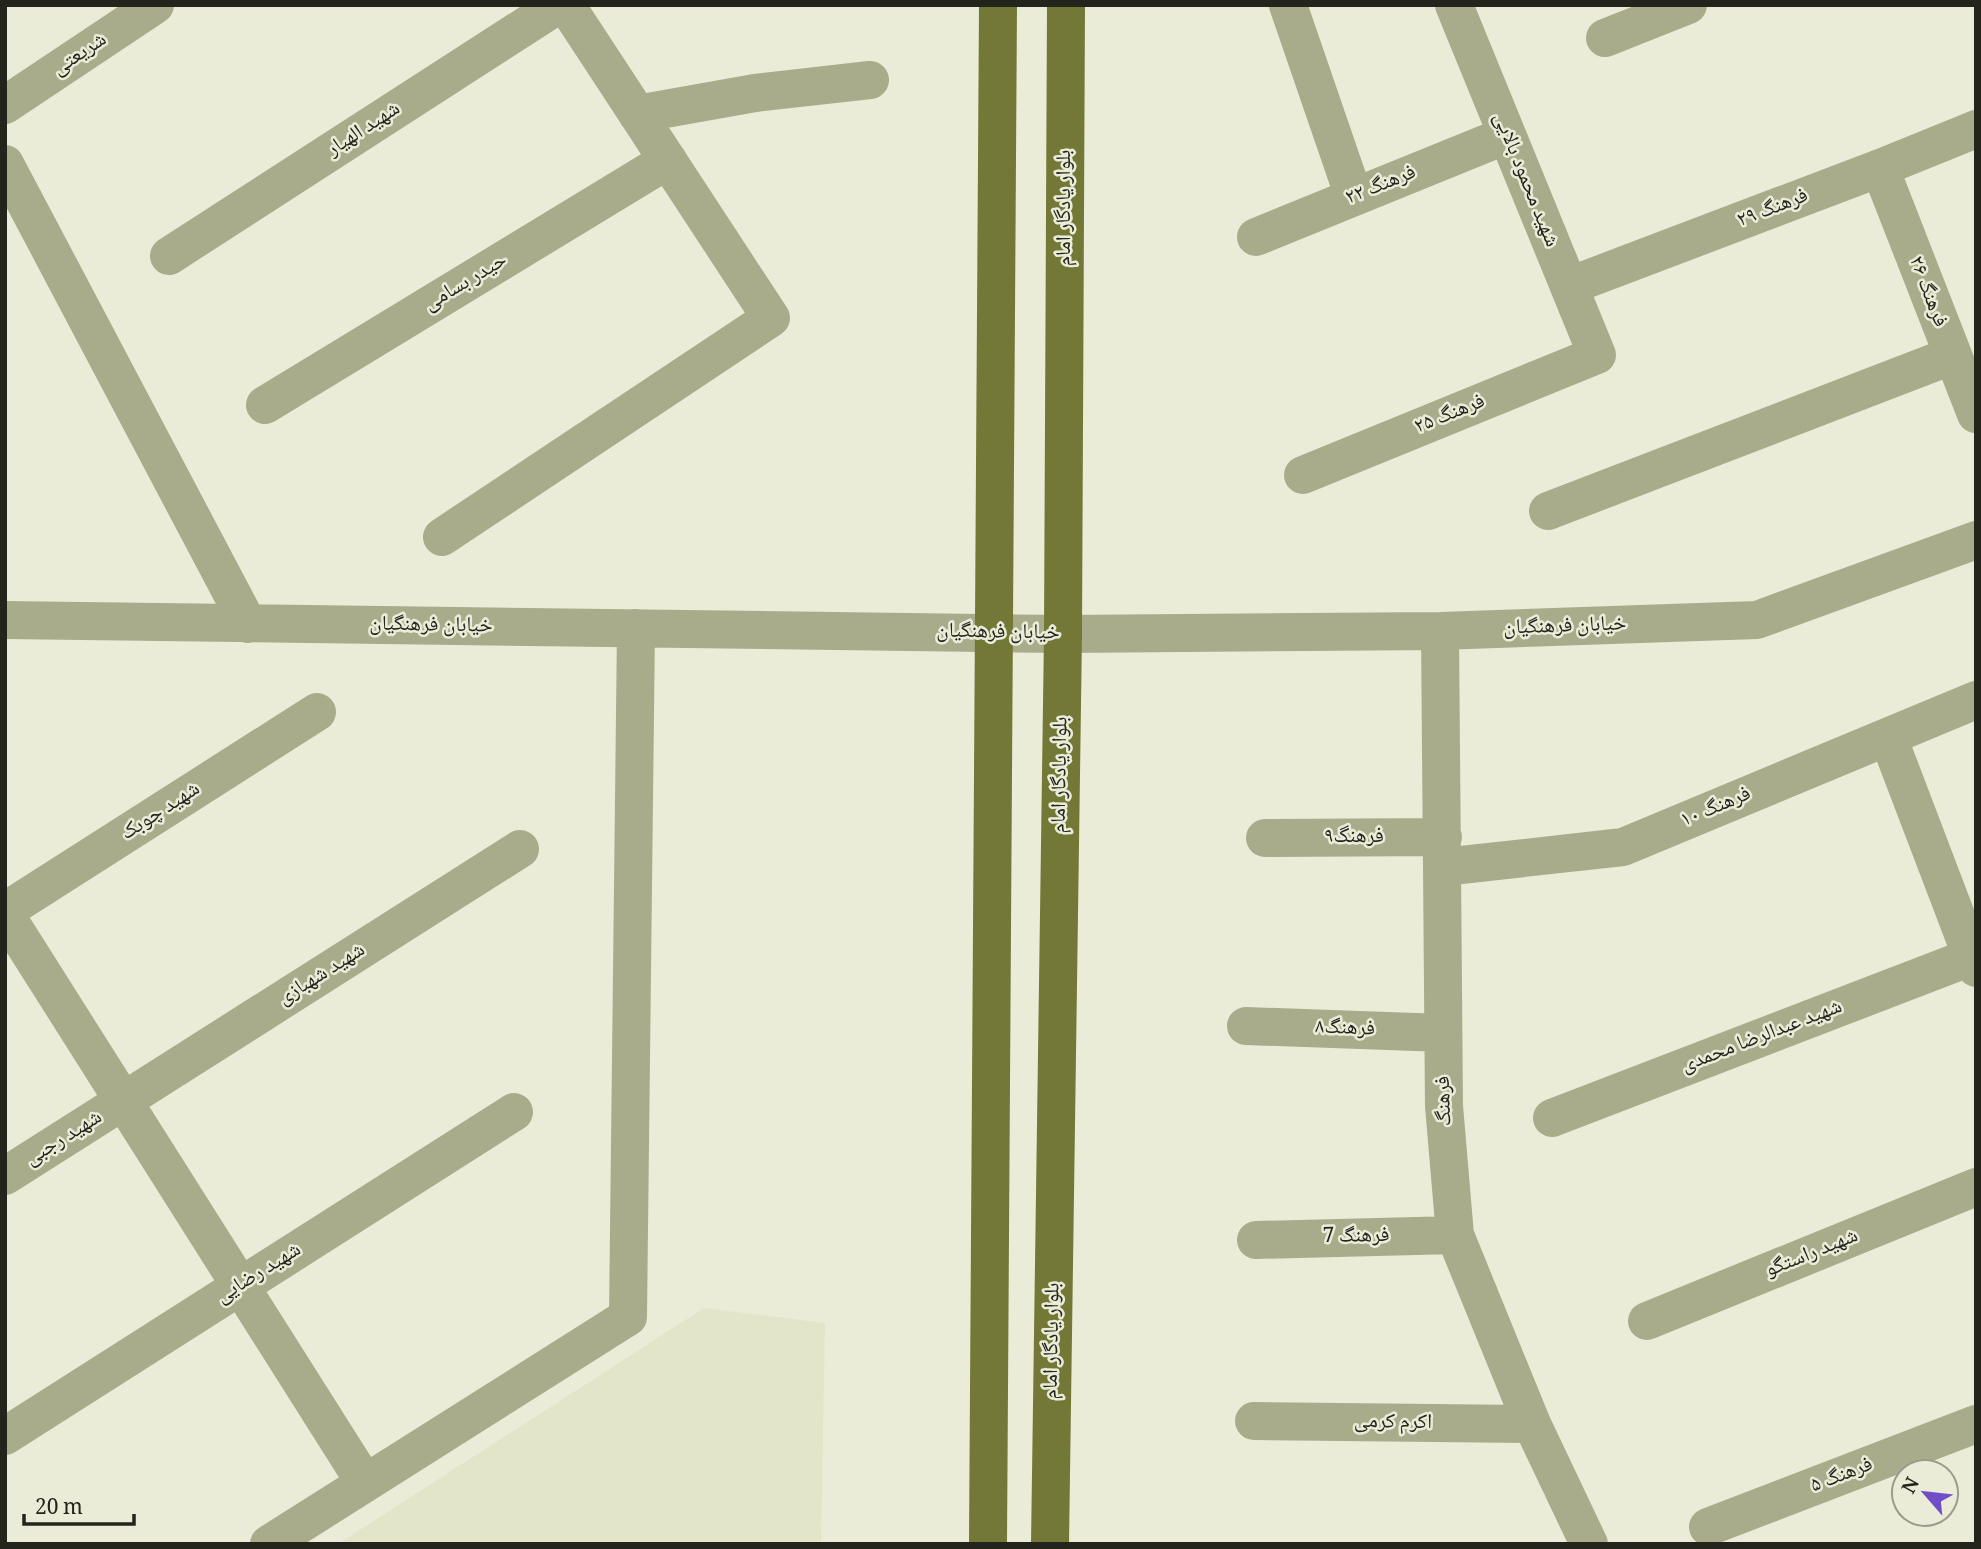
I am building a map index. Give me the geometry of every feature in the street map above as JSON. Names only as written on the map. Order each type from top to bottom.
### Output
[{"type":"main road","points":[[988,1544],[998,5]]},
{"type":"main road","name":"بلوار یادگار امام","points":[[1050,1544],[1063,634],[1066,5]]},
{"type":"street","name":"شریعتی","points":[[5,106],[155,5]]},
{"type":"street","name":"شهید الهیار","points":[[169,256],[558,5]]},
{"type":"street","points":[[442,537],[771,318],[566,5]]},
{"type":"street","points":[[1288,5],[1354,197]]},
{"type":"street","name":"شهید محمود بالایی","points":[[1454,5],[1597,355]]},
{"type":"street","points":[[1605,38],[1688,5]]},
{"type":"street","points":[[637,114],[755,93],[870,80]]},
{"type":"street","name":"فرهنگ ۲۹","points":[[1569,286],[1976,129]]},
{"type":"street","name":"فرهنگ ۲۲","points":[[1256,237],[1507,135]]},
{"type":"street","name":"حیدر بسامی","points":[[265,405],[667,160]]},
{"type":"street","points":[[5,164],[248,624]]},
{"type":"street","name":"فرهنگ ۲۶","points":[[1880,168],[1951,356],[1976,414]]},
{"type":"street","name":"فرهنگ ۲۵","points":[[1303,475],[1597,355]]},
{"type":"street","points":[[1548,511],[1951,356]]},
{"type":"street","name":"خیابان فرهنگیان","points":[[5,620],[1063,634],[1440,631],[1757,620],[1976,540]]},
{"type":"street","points":[[269,1544],[628,1317],[636,628]]},
{"type":"street","name":"فرهنگ","points":[[1440,631],[1444,1105],[1455,1235],[1532,1424],[1589,1544]]},
{"type":"street","name":"فرهنگ ۱۰","points":[[1443,852],[1623,847],[1976,700]]},
{"type":"street","name":"شهید چوبک","points":[[5,913],[317,712]]},
{"type":"street","points":[[1888,737],[1974,960]]},
{"type":"street","name":"فرهنگ۹","points":[[1265,838],[1443,852]]},
{"type":"street","name":"شهید شهبازی","points":[[124,1101],[520,849]]},
{"type":"street","points":[[5,913],[365,1483]]},
{"type":"street","name":"شهید عبدالرضا محمدی","points":[[1552,1118],[1974,960]]},
{"type":"street","name":"فرهنگ۸","points":[[1246,1026],[1443,1033]]},
{"type":"street","name":"شهید رجبی","points":[[5,1176],[124,1101]]},
{"type":"street","name":"شهید رضایی","points":[[5,1436],[514,1112]]},
{"type":"street","name":"شهید راستگو","points":[[1647,1321],[1976,1186]]},
{"type":"street","name":"فرهنگ 7","points":[[1256,1240],[1455,1235]]},
{"type":"street","name":"اکرم کرمی","points":[[1254,1421],[1532,1424]]},
{"type":"street","name":"فرهنگ ۵","points":[[1708,1527],[1976,1424]]},
{"type":"shaded area","points":[[704,1308],[825,1323],[821,1544],[338,1544]]}]
